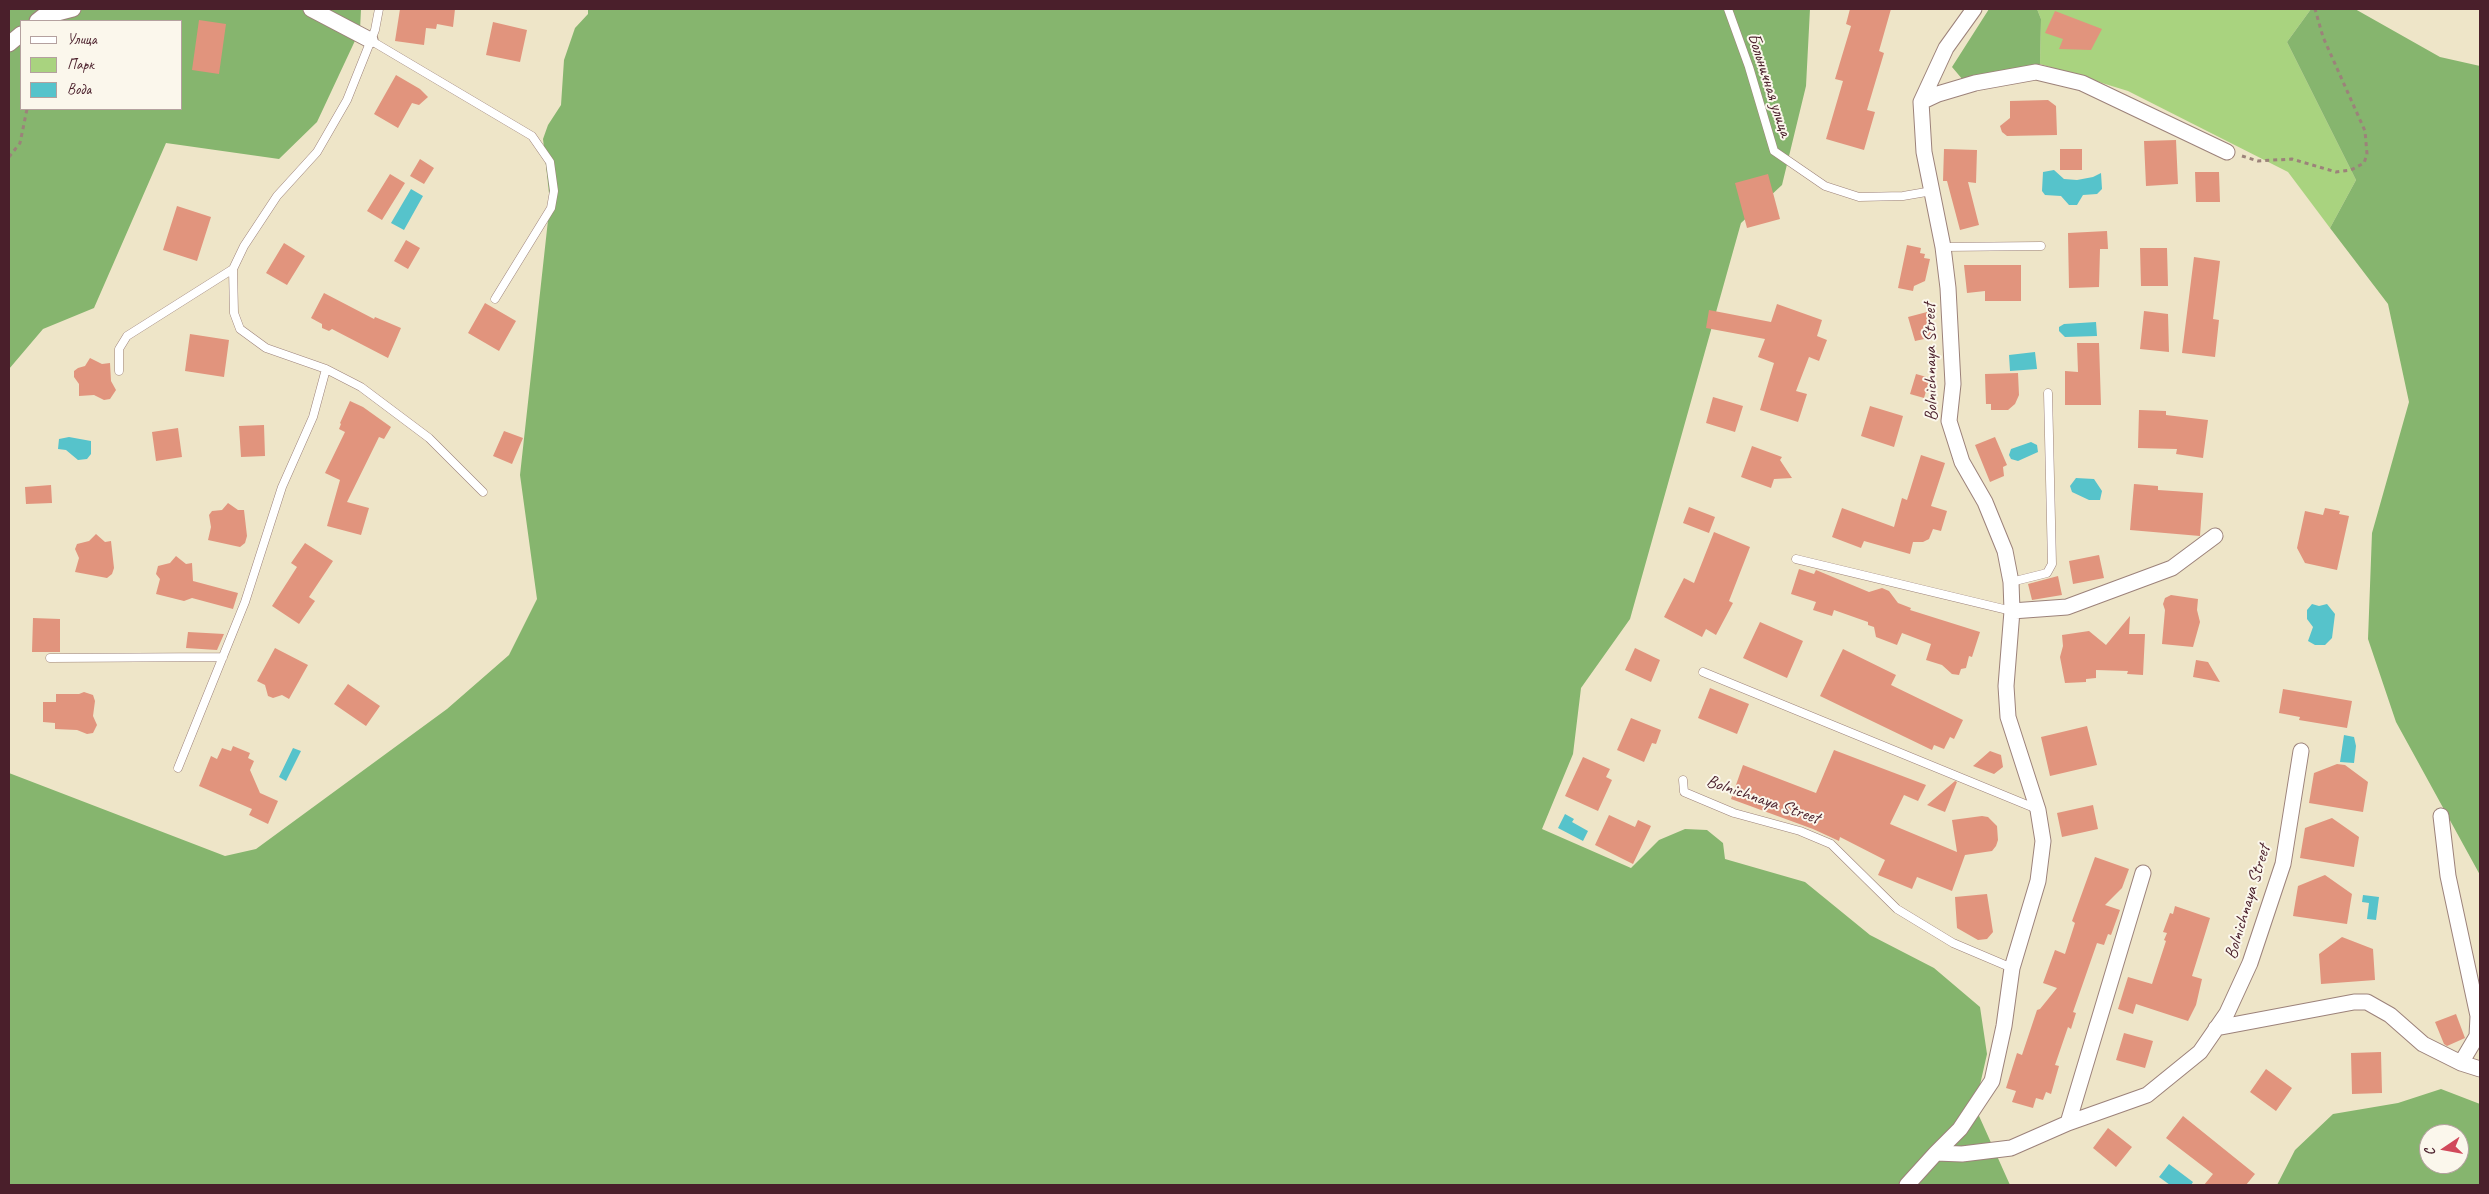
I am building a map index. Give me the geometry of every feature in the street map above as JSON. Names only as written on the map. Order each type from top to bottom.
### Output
[{"type":"street","points":[[40,16],[74,9]]},
{"type":"street","points":[[314,9],[370,40]]},
{"type":"street","name":"Bolnichnaya Street","points":[[1907,1185],[1960,1129],[1992,1081],[2004,1026],[2012,968],[2038,881],[2043,841],[2038,810],[2008,717],[2006,686],[2012,611],[2011,582],[2005,551],[1985,502],[1962,462],[1949,422],[1953,384],[1948,288],[1943,247],[1924,152],[1921,102],[1946,48],[1974,9]]},
{"type":"street","points":[[9,44],[20,35]]},
{"type":"street","points":[[1921,102],[1938,94],[1975,83],[2036,72],[2082,83],[2227,152]]},
{"type":"street","points":[[2012,611],[2067,607],[2172,568],[2215,536]]},
{"type":"street","name":"Bolnichnaya Street","points":[[1936,1153],[1962,1154],[2011,1148],[2068,1123],[2147,1095],[2200,1052],[2227,1012],[2250,963],[2283,864],[2301,751]]},
{"type":"street","points":[[2442,816],[2448,876],[2478,1016],[2477,1036],[2461,1063]]},
{"type":"street","points":[[2068,1123],[2143,872]]},
{"type":"street","points":[[2216,1028],[2354,1002],[2367,1002],[2390,1015],[2423,1044],[2461,1063],[2480,1069]]},
{"type":"lane","points":[[379,9],[370,40],[347,100],[317,152],[277,196],[244,246],[233,269],[234,313],[240,329],[266,348],[326,369],[361,387],[429,438],[483,492]]},
{"type":"lane","name":"Больничная улица","points":[[1728,9],[1749,67],[1774,151],[1825,186],[1858,197],[1903,196],[1932,191]]},
{"type":"lane","points":[[370,40],[532,136],[550,162],[554,191],[551,208],[495,299]]},
{"type":"lane","points":[[1943,247],[2041,246]]},
{"type":"lane","points":[[119,370],[119,349],[128,336],[233,269]]},
{"type":"lane","points":[[178,768],[245,602],[282,487],[313,416],[326,369]]},
{"type":"lane","points":[[2011,582],[2046,573],[2052,564],[2048,393]]},
{"type":"lane","points":[[1796,559],[2012,611]]},
{"type":"lane","points":[[50,658],[223,657]]},
{"type":"lane","points":[[1703,672],[2038,810]]},
{"type":"lane","name":"Bolnichnaya Street","points":[[1683,780],[1684,792],[1734,813],[1800,831],[1831,844],[1897,909],[1953,943],[2012,968]]},
{"type":"path","points":[[2227,152],[2258,161],[2292,159],[2336,172],[2350,170],[2364,163],[2367,154],[2365,131],[2323,37],[2315,9]]},
{"type":"path","points":[[9,157],[20,142],[27,110]]},
{"type":"green space","points":[[9,9],[361,9],[360,30],[317,122],[279,159],[166,143],[94,308],[43,329],[9,369]]},
{"type":"green space","points":[[588,9],[1810,9],[1806,86],[1782,185],[1741,223],[1630,619],[1581,688],[1573,754],[1542,829],[1631,868],[1659,840],[1685,829],[1707,830],[1723,843],[1725,859],[1805,882],[1870,935],[1934,968],[1980,1007],[1987,1054],[1975,1107],[2010,1185],[9,1185],[9,773],[225,856],[256,849],[447,709],[509,655],[537,599],[520,475],[550,202],[543,139],[548,125],[561,105],[564,60],[575,28],[588,14]]},
{"type":"green space","points":[[1989,9],[2037,9],[2041,19],[2040,64],[1963,80],[1952,67]]},
{"type":"green space","points":[[2037,9],[2311,9],[2287,42],[2356,180],[2330,228],[2288,172],[2128,91],[2040,64],[2041,19]]},
{"type":"green space","points":[[2311,9],[2355,9],[2440,57],[2480,66],[2480,875],[2396,722],[2368,639],[2372,533],[2409,402],[2388,304],[2330,228],[2356,180],[2287,42]]},
{"type":"green space","points":[[2441,1089],[2480,1104],[2480,1184],[2277,1185],[2295,1150],[2333,1114],[2398,1103]]},
{"type":"water","points":[[2054,170],[2064,179],[2077,180],[2093,177],[2101,173],[2102,189],[2097,194],[2083,195],[2077,205],[2069,205],[2061,196],[2045,195],[2042,191],[2043,172]]},
{"type":"water","points":[[411,189],[423,196],[404,230],[391,223]]},
{"type":"water","points":[[2096,322],[2097,336],[2065,337],[2059,331],[2059,327],[2064,324]]},
{"type":"water","points":[[2035,352],[2037,369],[2010,371],[2009,355]]},
{"type":"water","points":[[69,437],[91,441],[91,454],[87,459],[78,460],[66,450],[58,449],[59,439]]},
{"type":"water","points":[[2031,442],[2037,445],[2038,452],[2018,461],[2011,459],[2009,455],[2011,449]]},
{"type":"water","points":[[2076,478],[2094,479],[2102,491],[2100,500],[2089,500],[2072,492],[2070,486]]},
{"type":"water","points":[[2312,604],[2319,606],[2327,604],[2335,614],[2332,638],[2325,645],[2315,645],[2308,641],[2313,627],[2307,619],[2307,610]]},
{"type":"water","points":[[2344,735],[2354,737],[2356,746],[2354,763],[2340,762]]},
{"type":"water","points":[[293,748],[301,751],[286,781],[279,777]]},
{"type":"water","points":[[1565,814],[1574,819],[1572,822],[1588,831],[1583,841],[1558,828]]},
{"type":"water","points":[[2363,895],[2379,897],[2376,920],[2367,919],[2369,903],[2362,902]]},
{"type":"water","points":[[2169,1164],[2193,1182],[2191,1185],[2170,1185],[2159,1177]]},
{"type":"building","points":[[400,9],[455,9],[453,27],[437,24],[436,29],[426,28],[424,45],[395,41]]},
{"type":"building","points":[[1850,9],[1891,9],[1879,51],[1884,53],[1867,110],[1875,112],[1864,150],[1826,139],[1843,81],[1835,79],[1851,26],[1846,24]]},
{"type":"building","points":[[2055,11],[2102,29],[2091,50],[2059,49],[2063,39],[2045,33]]},
{"type":"building","points":[[199,20],[226,24],[219,74],[192,70]]},
{"type":"building","points":[[493,22],[527,30],[520,62],[486,55]]},
{"type":"building","points":[[396,75],[420,89],[428,97],[419,105],[412,103],[398,128],[374,114]]},
{"type":"building","points":[[2048,100],[2056,106],[2057,135],[2007,136],[2002,132],[2000,126],[2010,118],[2010,101]]},
{"type":"building","points":[[2176,140],[2178,184],[2146,186],[2144,141]]},
{"type":"building","points":[[1944,149],[1977,150],[1976,183],[1968,182],[1979,225],[1960,230],[1947,181],[1943,181]]},
{"type":"building","points":[[2060,149],[2082,149],[2082,170],[2060,170]]},
{"type":"building","points":[[420,159],[434,168],[424,184],[410,176]]},
{"type":"building","points":[[2195,172],[2219,172],[2220,202],[2196,202]]},
{"type":"building","points":[[390,174],[405,183],[382,220],[367,211]]},
{"type":"building","points":[[1768,174],[1780,219],[1747,228],[1735,183]]},
{"type":"building","points":[[177,206],[211,217],[197,261],[163,250]]},
{"type":"building","points":[[2107,231],[2108,249],[2100,249],[2099,287],[2069,288],[2068,233]]},
{"type":"building","points":[[406,240],[420,248],[408,269],[394,261]]},
{"type":"building","points":[[284,243],[305,256],[287,285],[266,273]]},
{"type":"building","points":[[1907,245],[1921,248],[1920,253],[1925,254],[1924,258],[1930,259],[1925,281],[1914,286],[1913,291],[1898,288]]},
{"type":"building","points":[[2140,248],[2167,248],[2168,286],[2141,286]]},
{"type":"building","points":[[2194,257],[2220,261],[2213,319],[2219,320],[2215,357],[2182,353]]},
{"type":"building","points":[[1964,265],[2021,265],[2021,301],[1985,301],[1985,291],[1967,293]]},
{"type":"building","points":[[324,293],[374,319],[375,317],[401,328],[388,358],[332,329],[329,331],[322,328],[322,324],[311,318]]},
{"type":"building","points":[[485,303],[516,321],[499,351],[468,333]]},
{"type":"building","points":[[1777,304],[1822,320],[1817,336],[1827,340],[1819,361],[1809,357],[1796,391],[1807,394],[1798,422],[1760,410],[1774,363],[1758,357],[1765,339],[1706,328],[1709,310],[1771,322]]},
{"type":"building","points":[[2144,311],[2168,314],[2169,352],[2140,349]]},
{"type":"building","points":[[1927,312],[1933,337],[1915,341],[1908,317]]},
{"type":"building","points":[[190,334],[229,340],[224,377],[185,371]]},
{"type":"building","points":[[2077,343],[2099,343],[2101,405],[2065,405],[2065,371],[2078,372]]},
{"type":"building","points":[[90,358],[102,364],[110,363],[111,381],[116,390],[110,399],[104,400],[94,395],[79,396],[79,384],[74,377],[74,371],[85,366]]},
{"type":"building","points":[[2018,373],[2019,395],[2015,404],[2008,410],[1991,410],[1991,404],[1986,404],[1985,374]]},
{"type":"building","points":[[1916,374],[1930,378],[1924,398],[1910,394]]},
{"type":"building","points":[[1713,397],[1743,406],[1735,432],[1706,423]]},
{"type":"building","points":[[350,401],[363,407],[391,427],[384,439],[379,437],[347,502],[369,508],[361,535],[327,526],[340,480],[325,473],[345,432],[339,429]]},
{"type":"building","points":[[1870,406],[1903,416],[1894,447],[1861,436]]},
{"type":"building","points":[[2139,410],[2166,411],[2166,415],[2208,420],[2203,458],[2176,454],[2177,449],[2138,448]]},
{"type":"building","points":[[264,425],[265,456],[241,457],[239,426]]},
{"type":"building","points":[[178,428],[182,457],[156,461],[152,432]]},
{"type":"building","points":[[504,431],[523,438],[512,464],[493,456]]},
{"type":"building","points":[[1995,437],[2007,465],[2003,467],[2004,476],[1990,482],[1975,445]]},
{"type":"building","points":[[1752,446],[1782,457],[1780,460],[1792,478],[1774,479],[1771,488],[1741,477]]},
{"type":"building","points":[[1921,455],[1945,463],[1931,506],[1947,511],[1941,531],[1933,529],[1929,539],[1923,542],[1913,542],[1910,554],[1864,541],[1861,548],[1832,537],[1842,508],[1894,527],[1902,498],[1907,500]]},
{"type":"building","points":[[2134,484],[2158,486],[2158,490],[2203,493],[2200,536],[2130,530]]},
{"type":"building","points":[[51,485],[52,503],[26,504],[25,487]]},
{"type":"building","points":[[228,503],[238,510],[244,510],[247,536],[245,543],[240,547],[208,540],[211,527],[209,515],[212,511],[222,510]]},
{"type":"building","points":[[1689,507],[1715,517],[1709,533],[1683,523]]},
{"type":"building","points":[[2325,508],[2340,511],[2339,514],[2349,516],[2337,570],[2305,563],[2297,548],[2305,511],[2323,515]]},
{"type":"building","points":[[1714,532],[1750,547],[1729,601],[1733,603],[1716,635],[1706,629],[1702,637],[1664,617],[1684,578],[1694,583]]},
{"type":"building","points":[[96,534],[105,542],[111,541],[114,568],[112,574],[107,578],[75,572],[79,558],[75,549],[77,544],[89,541]]},
{"type":"building","points":[[305,543],[333,561],[309,597],[315,601],[299,624],[272,606],[297,567],[291,563]]},
{"type":"building","points":[[2099,555],[2104,578],[2073,584],[2069,561]]},
{"type":"building","points":[[176,556],[186,564],[192,563],[193,581],[238,593],[233,609],[192,598],[184,601],[156,594],[160,579],[156,574],[158,566],[170,563]]},
{"type":"building","points":[[1799,569],[1814,574],[1816,570],[1869,592],[1882,588],[1889,591],[1898,603],[1911,608],[1910,610],[1980,632],[1972,657],[1969,656],[1966,668],[1961,669],[1959,675],[1952,674],[1942,665],[1926,660],[1931,644],[1902,633],[1897,645],[1876,637],[1874,627],[1868,625],[1868,622],[1834,610],[1832,616],[1813,610],[1816,602],[1791,594]]},
{"type":"building","points":[[2058,576],[2062,595],[2032,600],[2028,584]]},
{"type":"building","points":[[2171,595],[2198,599],[2197,610],[2200,622],[2193,647],[2162,644],[2165,610],[2163,604],[2165,598]]},
{"type":"building","points":[[2130,616],[2129,634],[2145,634],[2143,675],[2127,674],[2128,671],[2096,670],[2096,678],[2086,679],[2086,682],[2065,683],[2060,657],[2063,646],[2062,635],[2089,631],[2106,645]]},
{"type":"building","points":[[33,618],[60,619],[60,652],[32,652]]},
{"type":"building","points":[[1760,622],[1803,641],[1787,678],[1743,658]]},
{"type":"building","points":[[188,632],[224,634],[217,650],[186,648]]},
{"type":"building","points":[[275,648],[308,665],[289,699],[282,695],[273,698],[268,696],[265,685],[257,681]]},
{"type":"building","points":[[1635,648],[1660,660],[1651,682],[1625,670]]},
{"type":"building","points":[[1843,649],[1896,675],[1891,685],[1963,720],[1954,739],[1950,737],[1944,749],[1934,745],[1932,750],[1820,696]]},
{"type":"building","points":[[2196,660],[2208,662],[2220,682],[2193,677]]},
{"type":"building","points":[[348,684],[380,706],[366,726],[334,704]]},
{"type":"building","points":[[1710,688],[1749,704],[1737,734],[1698,718]]},
{"type":"building","points":[[2283,689],[2352,701],[2347,728],[2299,720],[2300,717],[2279,713]]},
{"type":"building","points":[[84,692],[93,695],[95,701],[93,716],[97,725],[93,733],[87,734],[77,730],[55,729],[55,723],[43,722],[43,702],[56,702],[56,694],[79,694]]},
{"type":"building","points":[[1631,718],[1661,730],[1656,744],[1652,743],[1644,762],[1617,750]]},
{"type":"building","points":[[2087,726],[2097,765],[2050,776],[2041,737]]},
{"type":"building","points":[[233,746],[250,753],[248,758],[254,761],[250,770],[260,793],[278,801],[268,824],[249,815],[252,809],[199,786],[211,756],[217,759],[222,748],[231,751]]},
{"type":"building","points":[[1834,750],[1926,785],[1918,801],[1904,795],[1890,824],[1957,852],[1952,820],[1988,817],[1997,826],[1998,840],[1996,846],[1992,851],[1965,855],[1952,891],[1917,877],[1912,889],[1878,875],[1885,860],[1840,837],[1839,841],[1813,829],[1731,799],[1743,765],[1816,793]]},
{"type":"building","points":[[1990,751],[2001,755],[2003,767],[1994,774],[1973,766]]},
{"type":"building","points":[[1583,757],[1610,769],[1606,777],[1612,780],[1598,811],[1565,796]]},
{"type":"building","points":[[2337,764],[2345,765],[2368,782],[2363,812],[2309,803],[2314,773]]},
{"type":"building","points":[[1955,781],[1957,782],[1945,812],[1927,805]]},
{"type":"building","points":[[2093,805],[2098,829],[2062,837],[2057,813]]},
{"type":"building","points":[[1609,815],[1635,827],[1638,820],[1651,826],[1633,864],[1595,845]]},
{"type":"building","points":[[2332,818],[2359,837],[2354,867],[2300,858],[2305,828]]},
{"type":"building","points":[[2095,857],[2129,869],[2122,888],[2105,905],[2120,910],[2111,935],[2108,934],[2104,945],[2097,943],[2073,1012],[2076,1013],[2071,1029],[2068,1027],[2055,1065],[2059,1066],[2051,1094],[2046,1092],[2043,1100],[2036,1098],[2033,1108],[2012,1102],[2016,1091],[2006,1088],[2017,1053],[2022,1055],[2037,1010],[2040,1009],[2057,988],[2043,983],[2055,950],[2065,954],[2075,923],[2072,921]]},
{"type":"building","points":[[2325,875],[2352,894],[2347,924],[2293,916],[2298,886]]},
{"type":"building","points":[[1987,894],[1993,932],[1987,939],[1978,940],[1957,928],[1955,897]]},
{"type":"building","points":[[2175,906],[2210,918],[2192,976],[2202,979],[2196,1005],[2188,1021],[2136,1004],[2133,1014],[2118,1009],[2128,977],[2152,984],[2166,941],[2164,940],[2167,933],[2163,932],[2170,913],[2173,914]]},
{"type":"building","points":[[2342,937],[2373,949],[2375,980],[2321,984],[2319,954]]},
{"type":"building","points":[[2456,1014],[2465,1038],[2447,1046],[2444,1044],[2435,1022]]},
{"type":"building","points":[[2124,1033],[2153,1041],[2145,1068],[2116,1060]]},
{"type":"building","points":[[2381,1052],[2382,1093],[2352,1094],[2351,1053]]},
{"type":"building","points":[[2266,1069],[2292,1088],[2276,1111],[2250,1092]]},
{"type":"building","points":[[2183,1116],[2255,1174],[2246,1185],[2204,1185],[2213,1174],[2166,1138]]},
{"type":"building","points":[[2108,1128],[2132,1147],[2116,1167],[2093,1148]]}]
